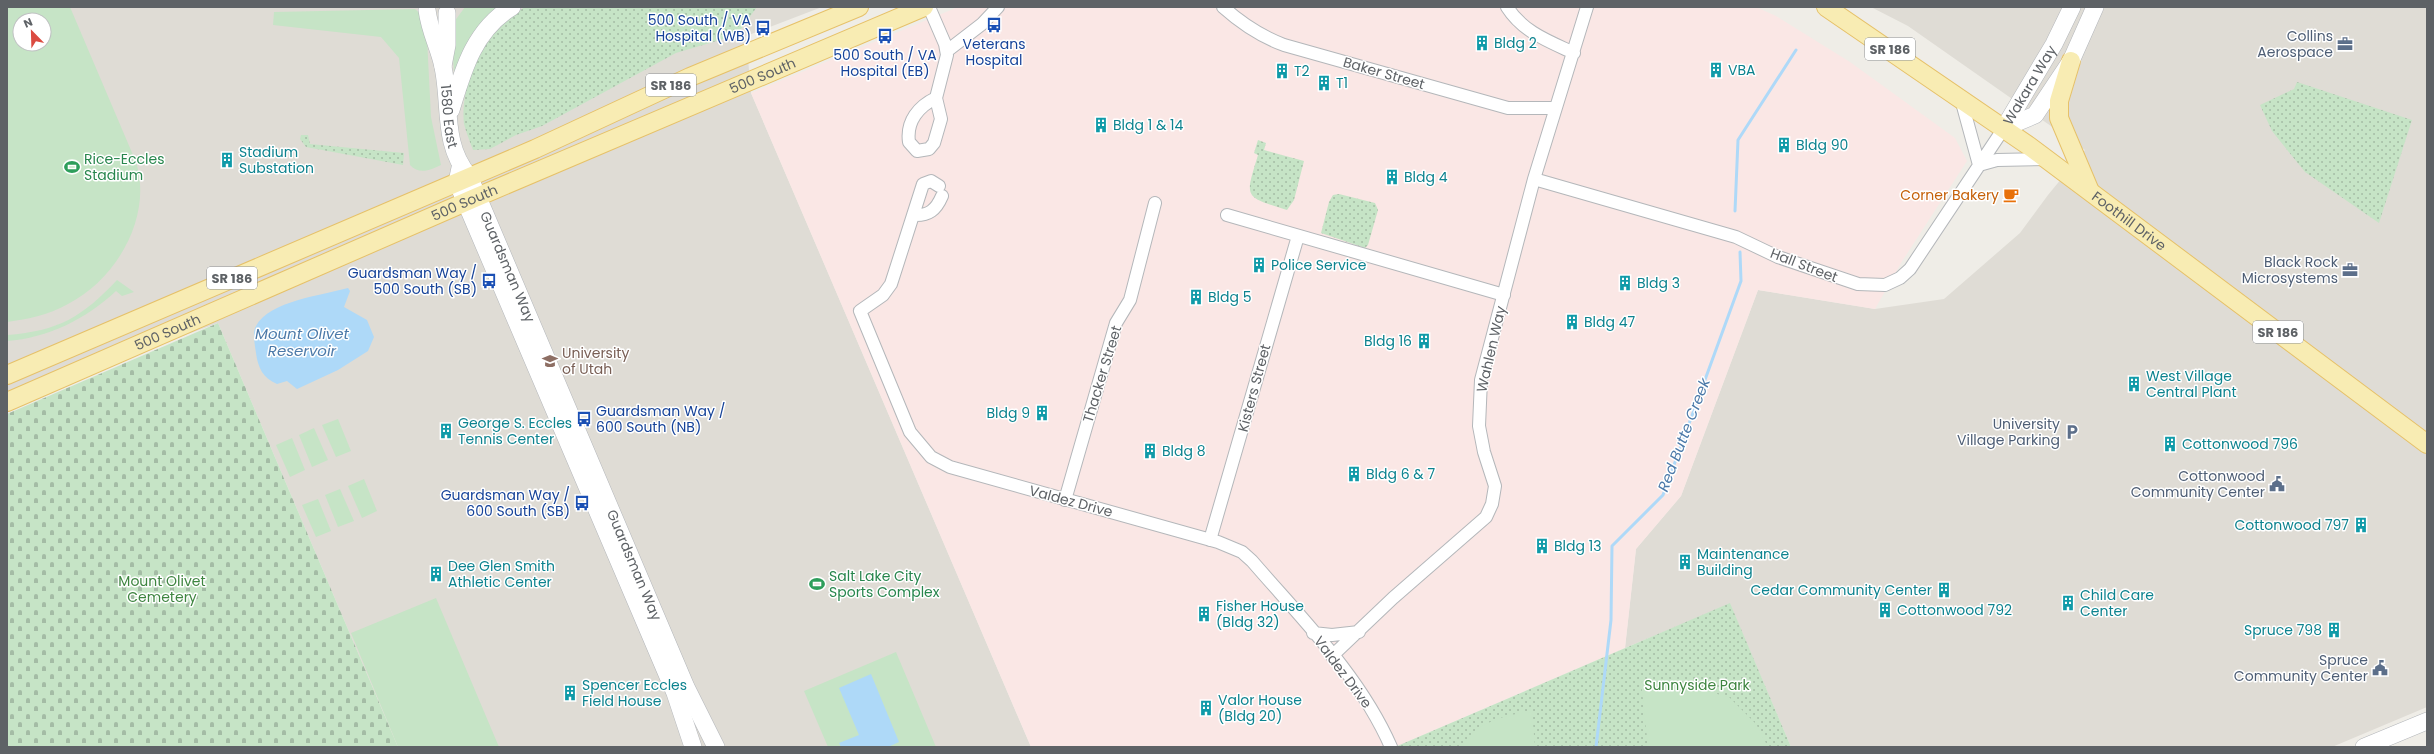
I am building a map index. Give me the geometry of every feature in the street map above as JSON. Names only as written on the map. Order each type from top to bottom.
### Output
[{"type":"main road","name":"500 South","points":[[7,375],[192,295],[462,175],[564,136],[697,74],[859,7]]},
{"type":"main road","name":"500 South","points":[[7,402],[472,200],[924,7]]},
{"type":"main road","name":"Foothill Drive","points":[[1826,7],[2047,159],[2427,444]]},
{"type":"main road","points":[[2071,61],[2059,101],[2058,118],[2090,191]]},
{"type":"main road","points":[[112,356],[141,328],[189,306],[192,295]]},
{"type":"main road","points":[[7,387],[19,381],[92,365]]},
{"type":"street","points":[[447,121],[473,46],[487,29],[512,7]]},
{"type":"street","points":[[929,7],[947,51],[936,98]]},
{"type":"street","points":[[947,51],[982,24],[998,7]]},
{"type":"street","name":"Baker Street","points":[[1223,7],[1247,27],[1266,38],[1284,45],[1508,108],[1555,108]]},
{"type":"street","points":[[1507,7],[1517,20],[1533,34],[1574,53]]},
{"type":"street","name":"Wahlen Way","points":[[1332,656],[1486,517],[1492,504],[1495,486],[1481,439],[1479,402],[1481,380],[1534,179],[1587,7]]},
{"type":"street","name":"Wakara Way","points":[[2004,128],[2054,44],[2072,7]]},
{"type":"street","name":"Wakara Way","points":[[2004,128],[2035,115],[2071,61],[2095,7]]},
{"type":"street","points":[[425,9],[433,14],[452,10]]},
{"type":"street","name":"1580 East","points":[[425,9],[429,30],[443,66]]},
{"type":"street","name":"1580 East","points":[[452,10],[443,66],[447,121],[462,175]]},
{"type":"street","points":[[1961,99],[1979,165],[1996,160],[2047,159]]},
{"type":"street","name":"Hall Street","points":[[1534,179],[1736,237],[1778,257],[1848,281],[1877,286],[1894,281],[1910,269],[2004,128]]},
{"type":"street","name":"Guardsman Way","points":[[462,175],[675,694],[693,747]]},
{"type":"street","name":"Valdez Drive","points":[[913,215],[932,212],[937,208],[940,191],[931,181],[923,184],[913,215],[891,284],[883,295],[860,311],[910,432],[931,456],[950,467],[1210,540],[1236,549],[1248,556],[1332,656],[1365,698],[1391,747]]},
{"type":"street","name":"Guardsman Way","points":[[472,200],[686,687],[716,747]]},
{"type":"street","name":"Thacker Street","points":[[1065,500],[1116,322],[1130,300],[1156,203]]},
{"type":"street","points":[[1227,215],[1504,295]]},
{"type":"street","name":"Kisters Street","points":[[1210,540],[1298,236]]},
{"type":"street","points":[[1313,633],[1332,635],[1359,632]]},
{"type":"street","points":[[2364,747],[2427,721]]},
{"type":"shaded area","name":"University of Utah","points":[[7,7],[822,7],[746,36],[751,93],[1031,747],[398,747],[218,323],[7,400]]},
{"type":"shaded area","points":[[958,7],[1756,7],[1776,16],[1850,62],[1955,138],[1967,161],[1901,263],[1875,309],[1758,290],[1681,496],[1636,549],[1625,648],[1395,747],[1031,747],[751,93]]},
{"type":"shaded area","points":[[1871,7],[2427,7],[2427,707],[2332,747],[1791,747],[1730,604],[1625,648],[1636,549],[1681,496],[1758,290],[1875,309],[1944,299],[2020,233],[2048,195],[2085,150],[1908,26]]},
{"type":"green space","name":"Rice-Eccles Stadium","points":[[7,7],[70,7],[136,162],[140,183],[139,203],[135,224],[127,244],[116,262],[102,279],[86,293],[61,308],[38,316],[7,322]]},
{"type":"green space","points":[[465,7],[499,7],[471,35],[454,72],[451,26]]},
{"type":"green space","points":[[525,7],[757,7],[738,33],[730,37],[676,53],[542,126],[516,135],[490,149],[473,150],[464,124],[463,115],[468,80],[475,57],[485,40],[494,31]]},
{"type":"green space","points":[[415,9],[426,19],[431,117],[441,165],[425,171],[417,170],[410,165],[399,58],[381,37],[273,25],[274,12]]},
{"type":"green space","points":[[2297,82],[2412,120],[2379,223],[2305,172],[2272,131],[2260,105],[2294,89]]},
{"type":"green space","points":[[301,135],[308,135],[310,144],[404,153],[403,165],[306,147],[300,139]]},
{"type":"green space","points":[[1258,140],[1266,143],[1264,150],[1304,161],[1294,200],[1287,210],[1262,202],[1255,198],[1251,193],[1251,180],[1258,155],[1254,153]]},
{"type":"green space","points":[[1339,194],[1375,203],[1378,210],[1368,245],[1365,248],[1321,233],[1329,202],[1333,195]]},
{"type":"green space","points":[[117,280],[134,292],[122,296],[116,291],[92,310],[66,325],[37,336],[7,341],[7,335],[41,330],[55,326],[81,313]]},
{"type":"green space","name":"Mount Olivet Cemetery","points":[[218,323],[398,747],[7,747],[7,414]]},
{"type":"green space","points":[[338,419],[351,451],[336,457],[322,425]]},
{"type":"green space","points":[[314,428],[328,460],[312,467],[299,435]]},
{"type":"green space","points":[[292,438],[305,470],[290,477],[276,445]]},
{"type":"green space","points":[[364,479],[377,511],[362,518],[348,486]]},
{"type":"green space","points":[[340,489],[354,521],[338,527],[325,495]]},
{"type":"green space","points":[[318,499],[331,531],[316,537],[302,505]]},
{"type":"green space","points":[[436,598],[499,747],[398,747],[351,633]]},
{"type":"green space","name":"Sunnyside Park","points":[[1730,603],[1791,747],[1395,747]]},
{"type":"green space","points":[[896,652],[936,747],[828,747],[804,691]]},
{"type":"green space","points":[[1641,681],[1678,684],[1729,697],[1756,724],[1768,747],[1648,747]]},
{"type":"green space","points":[[1532,712],[1535,747],[1462,747],[1474,732],[1492,721],[1512,715]]},
{"type":"water","name":"Mount Olivet Reservoir","points":[[348,288],[350,291],[344,307],[367,320],[374,337],[368,351],[338,370],[297,389],[287,381],[277,384],[268,379],[262,372],[258,363],[254,339],[256,326],[263,317],[272,310],[298,300]]},
{"type":"water","points":[[871,674],[899,742],[888,747],[841,747],[839,743],[859,735],[839,688]]},
{"type":"waterway","name":"Red Butte Creek","points":[[1735,211],[1738,140],[1796,50]]},
{"type":"waterway","name":"Red Butte Creek","points":[[1596,747],[1611,620],[1612,546],[1663,495],[1741,281],[1740,252]]},
{"type":"place","name":"Veterans Hospital","points":[[994,25]]},
{"type":"place","name":"500 South / VA Hospital (WB)","points":[[763,28]]},
{"type":"place","name":"500 South / VA Hospital (EB)","points":[[885,36]]},
{"type":"place","name":"Bldg 2","points":[[1482,43]]},
{"type":"place","name":"Collins Aerospace","points":[[2345,44]]},
{"type":"place","name":"VBA","points":[[1716,70]]},
{"type":"place","name":"T2","points":[[1282,71]]},
{"type":"place","name":"T1","points":[[1324,83]]},
{"type":"place","name":"Bldg 1 & 14","points":[[1101,125]]},
{"type":"place","name":"Bldg 90","points":[[1784,145]]},
{"type":"place","name":"Stadium Substation","points":[[227,160]]},
{"type":"place","name":"Rice-Eccles Stadium","points":[[72,167]]},
{"type":"place","name":"Bldg 4","points":[[1392,177]]},
{"type":"place","name":"Corner Bakery","points":[[2011,195]]},
{"type":"place","name":"Police Service","points":[[1259,265]]},
{"type":"place","name":"Black Rock Microsystems","points":[[2350,270]]},
{"type":"place","name":"Guardsman Way / 500 South (SB)","points":[[489,281]]},
{"type":"place","name":"Bldg 3","points":[[1625,283]]},
{"type":"place","name":"Bldg 5","points":[[1196,297]]},
{"type":"place","name":"Bldg 47","points":[[1572,322]]},
{"type":"place","name":"Bldg 16","points":[[1424,341]]},
{"type":"place","name":"University of Utah","points":[[550,361]]},
{"type":"place","name":"West Village Central Plant","points":[[2134,384]]},
{"type":"place","name":"Bldg 9","points":[[1042,413]]},
{"type":"place","name":"Guardsman Way / 600 South (NB)","points":[[584,419]]},
{"type":"place","name":"George S. Eccles Tennis Center","points":[[446,431]]},
{"type":"place","name":"University Village Parking","points":[[2072,432]]},
{"type":"place","name":"Cottonwood 796","points":[[2170,444]]},
{"type":"place","name":"Bldg 8","points":[[1150,451]]},
{"type":"place","name":"Bldg 6 & 7","points":[[1354,474]]},
{"type":"place","name":"Cottonwood Community Center","points":[[2277,484]]},
{"type":"place","name":"Guardsman Way / 600 South (SB)","points":[[582,503]]},
{"type":"place","name":"Cottonwood 797","points":[[2361,525]]},
{"type":"place","name":"Bldg 13","points":[[1542,546]]},
{"type":"place","name":"Maintenance Building","points":[[1685,562]]},
{"type":"place","name":"Dee Glen Smith Athletic Center","points":[[436,574]]},
{"type":"place","name":"Salt Lake City Sports Complex","points":[[817,584]]},
{"type":"place","name":"Cedar Community Center","points":[[1944,590]]},
{"type":"place","name":"Child Care Center","points":[[2068,603]]},
{"type":"place","name":"Cottonwood 792","points":[[1885,610]]},
{"type":"place","name":"Fisher House (Bldg 32)","points":[[1204,614]]},
{"type":"place","name":"Spruce 798","points":[[2334,630]]},
{"type":"place","name":"Spruce Community Center","points":[[2380,668]]},
{"type":"place","name":"Spencer Eccles Field House","points":[[570,693]]},
{"type":"place","name":"Valor House (Bldg 20)","points":[[1206,708]]}]
